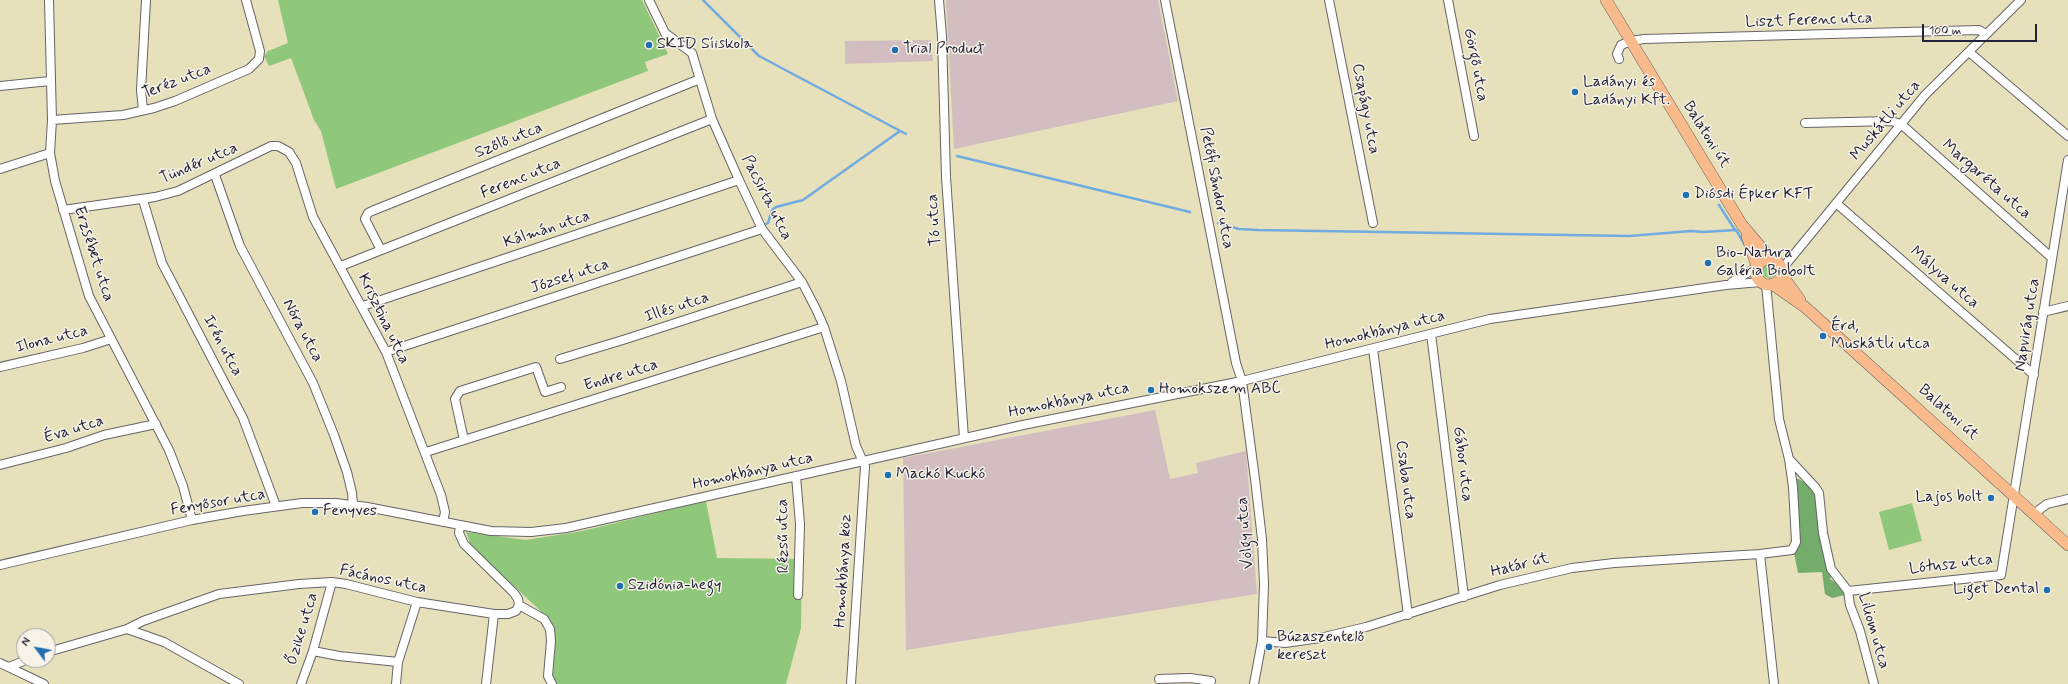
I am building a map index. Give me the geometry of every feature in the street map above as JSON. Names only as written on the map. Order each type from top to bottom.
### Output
[{"type":"main road","name":"Balatoni út","points":[[1606,0],[1742,225],[1771,259]]},
{"type":"main road","name":"Balatoni út","points":[[1742,225],[1757,266]]},
{"type":"main road","points":[[1771,259],[1780,264],[1782,272],[1778,281],[1766,284],[1757,276],[1757,266],[1762,261],[1771,259]]},
{"type":"main road","name":"Balatoni út","points":[[1782,272],[1805,307]]},
{"type":"main road","name":"Balatoni út","points":[[1766,284],[1805,307],[2035,513],[2068,545]]},
{"type":"street","name":"Erzsébet utca","points":[[49,0],[52,120],[50,153],[55,181],[89,296],[156,424],[178,472],[192,520]]},
{"type":"street","points":[[143,110],[141,90],[146,0]]},
{"type":"street","name":"Teréz utca","points":[[52,120],[123,114],[166,105],[249,69],[259,59],[259,43],[246,0]]},
{"type":"street","name":"Pacsirta utca","points":[[649,0],[665,33],[676,43],[692,53],[712,119],[762,229],[802,282],[824,327],[841,381],[856,446],[862,461]]},
{"type":"street","name":"Tó utca","points":[[939,0],[942,36],[946,177],[964,438]]},
{"type":"street","name":"Petőfi Sándor utca","points":[[1165,0],[1236,364],[1242,381]]},
{"type":"street","name":"Csapágy utca","points":[[1330,0],[1373,223]]},
{"type":"street","name":"Görgő utca","points":[[1448,0],[1474,136]]},
{"type":"street","name":"Muskátli utca","points":[[1782,272],[1836,203],[1925,95],[2021,0]]},
{"type":"street","name":"Liszt Ferenc utca","points":[[1631,41],[1978,30],[1986,34]]},
{"type":"street","points":[[1620,59],[1617,54],[1618,50],[1621,46],[1631,41]]},
{"type":"street","points":[[1969,52],[2068,136]]},
{"type":"street","name":"Szőlő utca","points":[[381,250],[365,219],[368,213],[700,79]]},
{"type":"street","points":[[0,86],[50,81]]},
{"type":"street","name":"Ferenc utca","points":[[341,266],[712,119]]},
{"type":"street","points":[[1805,123],[1891,121],[1901,124]]},
{"type":"street","name":"Margaréta utca","points":[[1901,124],[2052,258]]},
{"type":"street","name":"Tündér utca","points":[[64,210],[143,200],[178,191],[215,175],[271,146]]},
{"type":"street","name":"Krisztina utca","points":[[271,146],[284,149],[293,157],[313,217],[363,306],[386,352],[441,494],[445,512],[443,522]]},
{"type":"street","points":[[0,169],[50,153]]},
{"type":"street","name":"Napvirág utca","points":[[2014,495],[2068,160]]},
{"type":"street","name":"Nóra utca","points":[[215,175],[240,246],[304,363],[320,398],[346,472],[352,493],[353,505]]},
{"type":"street","name":"Kálmán utca","points":[[363,306],[739,180]]},
{"type":"street","name":"Irén utca","points":[[143,200],[162,263],[243,418],[276,506]]},
{"type":"street","name":"Mályva utca","points":[[1836,203],[2034,375]]},
{"type":"street","name":"József utca","points":[[386,352],[762,229]]},
{"type":"street","name":"Homokbánya utca","points":[[1726,285],[1742,277],[1757,266]]},
{"type":"street","name":"Illés utca","points":[[560,359],[626,340],[802,282]]},
{"type":"street","name":"Homokbánya utca","points":[[443,522],[491,531],[510,532],[566,528],[1110,406],[1242,381],[1490,319],[1726,285],[1766,284]]},
{"type":"street","name":"Liliom utca","points":[[1766,284],[1774,377],[1782,431],[1789,459],[1796,542],[1792,550]]},
{"type":"street","points":[[2043,312],[2068,306]]},
{"type":"street","name":"Endre utca","points":[[426,452],[824,327]]},
{"type":"street","name":"Gábor utca","points":[[1431,334],[1464,597]]},
{"type":"street","name":"Ilona utca","points":[[0,367],[83,348],[111,339]]},
{"type":"street","name":"Csaba utca","points":[[1373,349],[1408,615]]},
{"type":"street","points":[[464,440],[455,398],[460,391],[536,368],[545,392],[561,387]]},
{"type":"street","name":"Völgy utca","points":[[1242,381],[1262,539],[1264,584],[1262,641],[1254,684]]},
{"type":"street","name":"Éva utca","points":[[0,465],[66,448],[104,435],[156,424]]},
{"type":"street","name":"Liliom utca","points":[[1789,459],[1819,493],[1823,533],[1831,569],[1848,591],[1850,605],[1860,631],[1874,684]]},
{"type":"street","name":"Homokbánya köz","points":[[851,684],[865,466],[862,461]]},
{"type":"street","name":"Rézsű utca","points":[[796,476],[800,524],[798,595]]},
{"type":"street","name":"Lótusz utca","points":[[1848,591],[2001,575],[2014,495]]},
{"type":"street","points":[[2035,513],[2047,504],[2068,499]]},
{"type":"street","name":"Fenyősor utca","points":[[0,565],[192,520],[276,506],[322,502],[353,505],[443,522]]},
{"type":"street","points":[[460,526],[459,533],[464,544],[514,593],[518,599],[519,605],[544,619],[550,629],[551,640],[548,676],[552,684]]},
{"type":"street","name":"Határ út","points":[[1262,641],[1285,643],[1320,638],[1366,628],[1500,585],[1572,568],[1614,563],[1760,554],[1792,550]]},
{"type":"street","points":[[1760,554],[1774,684]]},
{"type":"street","name":"Fácános utca","points":[[56,650],[127,629],[143,621],[219,594],[299,584],[332,582],[417,602],[494,614],[508,614],[516,611],[519,605]]},
{"type":"street","name":"Őzike utca","points":[[301,684],[332,582]]},
{"type":"street","points":[[396,684],[398,662],[417,602]]},
{"type":"street","points":[[486,684],[494,614]]},
{"type":"street","points":[[127,629],[164,642],[239,684]]},
{"type":"street","points":[[312,651],[373,661],[398,662]]},
{"type":"street","points":[[0,663],[44,684]]},
{"type":"street","points":[[10,667],[16,664]]},
{"type":"street","points":[[1159,679],[1211,681]]},
{"type":"shaded area","points":[[946,0],[1158,0],[1178,101],[954,149]]},
{"type":"shaded area","points":[[931,40],[933,61],[845,64],[845,41]]},
{"type":"shaded area","points":[[1155,410],[1170,479],[1198,473],[1196,463],[1246,451],[1257,594],[906,650],[903,458]]},
{"type":"green space","points":[[278,0],[642,0],[668,54],[645,62],[648,71],[336,189],[321,131],[314,120],[291,58],[269,66],[264,56],[268,51],[288,43]]},
{"type":"green space","points":[[1766,264],[1772,264],[1776,268],[1776,274],[1772,278],[1766,278],[1762,274],[1762,268]]},
{"type":"green space","points":[[1795,479],[1799,479],[1819,493],[1832,574],[1830,579],[1845,588],[1845,595],[1832,598],[1825,594],[1822,572],[1798,573],[1794,553]]},
{"type":"green space","points":[[706,501],[717,558],[802,559],[801,628],[786,684],[557,684],[552,673],[555,636],[546,616],[471,546],[466,532],[526,540],[582,531]]},
{"type":"green space","points":[[1912,503],[1922,541],[1889,550],[1879,512]]},
{"type":"waterway","points":[[703,0],[759,56],[906,134]]},
{"type":"waterway","points":[[764,225],[768,223],[772,210],[776,207],[803,200],[900,131]]},
{"type":"waterway","points":[[957,156],[1190,212]]},
{"type":"waterway","points":[[1719,205],[1735,230]]},
{"type":"waterway","points":[[1218,223],[1239,229],[1258,230],[1629,236],[1691,231],[1703,232],[1736,230],[1745,245]]},
{"type":"place","name":"SKID Síiskola","points":[[649,45]]},
{"type":"place","name":"Trial Product","points":[[895,50]]},
{"type":"place","name":"Ladányi és Ladányi Kft.","points":[[1575,92]]},
{"type":"place","name":"Diósdi Épker KFT","points":[[1686,195]]},
{"type":"place","name":"Bio-Natura Galéria Biobolt","points":[[1708,263]]},
{"type":"place","name":"Érd, Muskátli utca","points":[[1823,336]]},
{"type":"place","name":"Homokszem ABC","points":[[1151,390]]},
{"type":"place","name":"Mackó Kuckó","points":[[888,475]]},
{"type":"place","name":"Lajos bolt","points":[[1991,498]]},
{"type":"place","name":"Fenyves","points":[[315,512]]},
{"type":"place","name":"Szidónia-hegy","points":[[620,586]]},
{"type":"place","name":"Liget Dental","points":[[2047,590]]},
{"type":"place","name":"Búzaszentelő kereszt","points":[[1269,647]]}]
